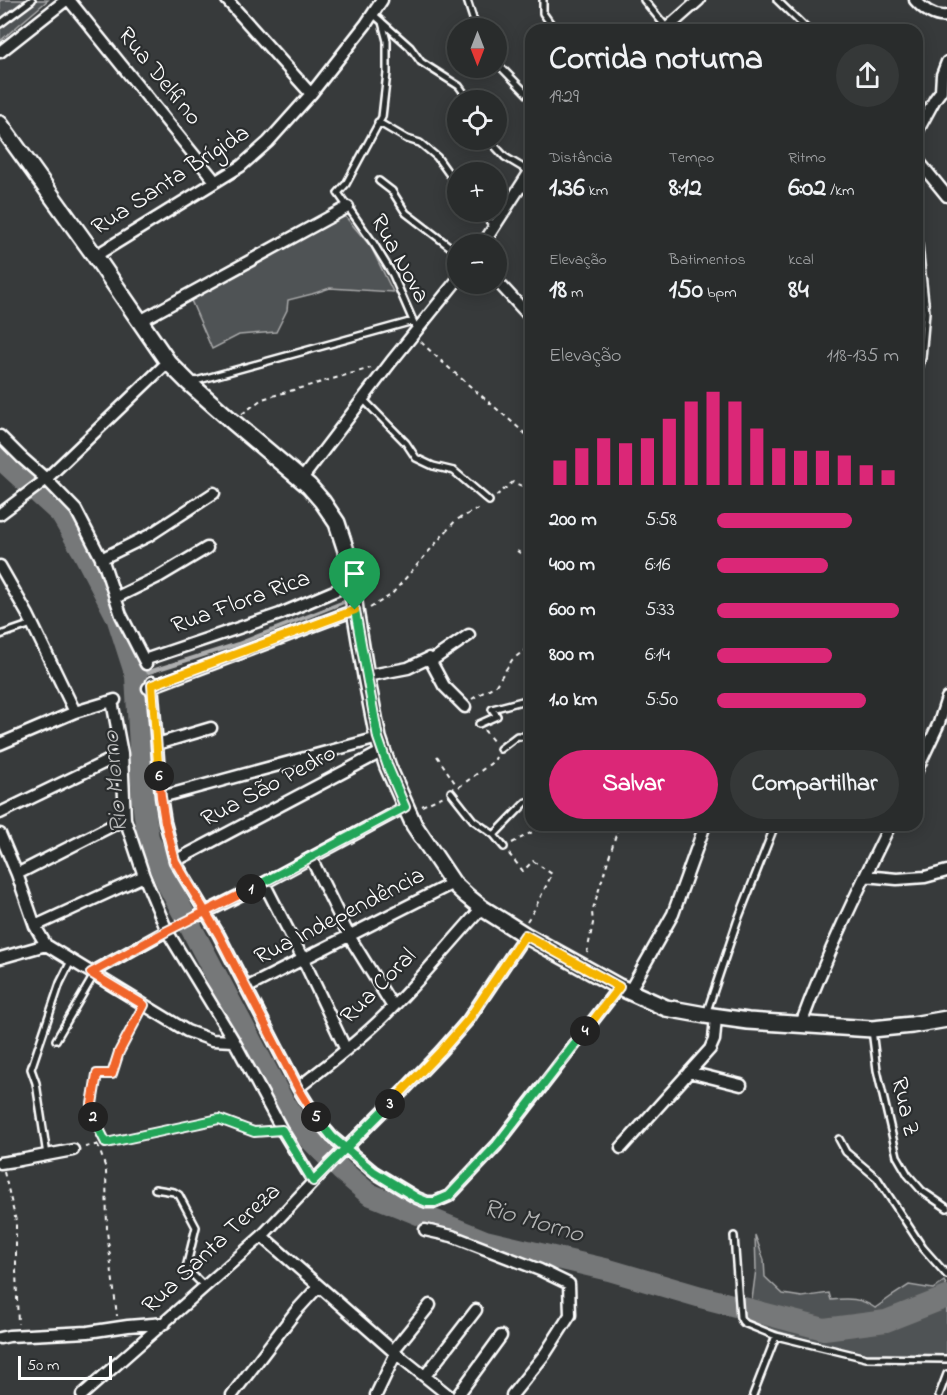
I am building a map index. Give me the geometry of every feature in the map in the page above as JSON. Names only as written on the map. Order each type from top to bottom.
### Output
[{"type":"main road","points":[[0,124],[168,362],[232,422],[309,486],[337,524],[349,560],[366,676],[380,744],[414,825],[453,883],[482,908],[522,933],[624,990],[666,1008],[748,1021],[872,1029],[947,1019]]},
{"type":"street","points":[[0,52],[68,0]]},
{"type":"street","name":"Rua Delfino","points":[[68,0],[216,181]]},
{"type":"street","points":[[227,0],[311,94]]},
{"type":"street","name":"Rua Santa Brígida","points":[[95,256],[241,166],[268,142],[311,94],[382,0]]},
{"type":"street","points":[[674,24],[699,0]]},
{"type":"street","points":[[915,0],[923,8],[940,17],[947,16]]},
{"type":"street","points":[[923,120],[941,92],[942,75],[947,62]]},
{"type":"street","points":[[923,167],[947,196]]},
{"type":"street","points":[[490,234],[525,181]]},
{"type":"street","points":[[140,321],[348,207]]},
{"type":"street","points":[[301,480],[414,328],[447,291]]},
{"type":"street","points":[[507,292],[525,311]]},
{"type":"street","points":[[0,514],[45,480],[168,362]]},
{"type":"street","points":[[0,436],[76,510],[101,559],[115,598],[160,576],[207,548]]},
{"type":"street","points":[[101,559],[148,536],[214,493]]},
{"type":"street","points":[[0,566],[32,624],[75,712]]},
{"type":"street","name":"Rua Flora Rica","points":[[115,598],[145,662],[280,614],[353,583]]},
{"type":"street","points":[[356,613],[151,685],[161,797],[175,861],[202,914],[219,935],[298,1088],[319,1122],[342,1151],[374,1172],[427,1202],[435,1202],[449,1196],[497,1145],[624,990],[673,914],[703,831]]},
{"type":"street","points":[[431,661],[469,634]]},
{"type":"street","points":[[366,676],[408,668],[429,658],[444,686],[465,707]]},
{"type":"street","points":[[923,757],[939,723],[947,698]]},
{"type":"street","points":[[0,744],[75,712],[113,700],[122,754],[125,819],[144,876],[169,930],[234,1041],[282,1130],[314,1180]]},
{"type":"street","points":[[157,744],[211,728]]},
{"type":"street","points":[[161,797],[380,744]]},
{"type":"street","name":"Rua São Pedro","points":[[175,861],[380,744]]},
{"type":"street","points":[[0,813],[122,754]]},
{"type":"street","points":[[202,914],[405,807]]},
{"type":"street","points":[[17,874],[125,819]]},
{"type":"street","points":[[801,1024],[813,992],[887,831]]},
{"type":"street","points":[[0,834],[35,926],[46,945],[187,1031],[212,1040],[234,1041]]},
{"type":"street","points":[[311,858],[349,936],[393,1007]]},
{"type":"street","points":[[865,876],[897,879],[924,877],[947,870]]},
{"type":"street","points":[[35,926],[144,876]]},
{"type":"street","points":[[264,883],[346,1050]]},
{"type":"street","name":"Rua Independência","points":[[246,988],[453,883]]},
{"type":"street","name":"Rua Coral","points":[[298,1088],[382,1018],[482,908]]},
{"type":"street","points":[[92,974],[169,930]]},
{"type":"street","name":"Rua Santa Tereza","points":[[82,1395],[262,1236],[342,1151],[404,1090],[468,1020],[522,933]]},
{"type":"street","points":[[0,958],[46,945]]},
{"type":"street","points":[[621,1148],[710,1049],[714,1040],[711,1016]]},
{"type":"street","points":[[689,1072],[741,1085]]},
{"type":"street","points":[[1,1163],[73,1150]]},
{"type":"street","points":[[425,1230],[452,1236],[540,1270],[569,1284],[570,1315],[545,1354],[512,1395]]},
{"type":"street","points":[[262,1236],[318,1287],[448,1395]]},
{"type":"street","points":[[232,1395],[296,1311],[318,1287]]},
{"type":"street","points":[[376,1395],[395,1352],[430,1305]]},
{"type":"street","points":[[425,1376],[476,1310]]},
{"type":"street","points":[[0,1338],[88,1332],[165,1323]]},
{"type":"street","points":[[458,1395],[501,1335]]},
{"type":"lane","points":[[0,24],[32,0]]},
{"type":"lane","points":[[467,0],[473,18]]},
{"type":"lane","points":[[543,0],[543,13],[551,24]]},
{"type":"lane","points":[[644,0],[666,24]]},
{"type":"lane","points":[[777,0],[802,24]]},
{"type":"lane","points":[[373,14],[410,47],[421,62],[462,90]]},
{"type":"lane","points":[[348,207],[338,193],[346,184],[381,117],[387,73],[387,41],[381,22]]},
{"type":"lane","points":[[507,73],[525,92]]},
{"type":"lane","points":[[378,122],[407,140],[420,143],[437,157],[447,171]]},
{"type":"lane","points":[[498,150],[505,157],[525,168]]},
{"type":"lane","points":[[379,181],[392,191],[406,213],[447,244]]},
{"type":"lane","points":[[521,187],[525,189]]},
{"type":"lane","name":"Rua Nova","points":[[348,207],[393,275],[414,328]]},
{"type":"lane","points":[[490,222],[495,226]]},
{"type":"lane","points":[[923,308],[926,312],[923,346]]},
{"type":"lane","points":[[189,383],[414,328]]},
{"type":"lane","points":[[363,399],[406,443],[416,458],[433,466],[454,471],[489,501]]},
{"type":"lane","points":[[0,635],[32,624]]},
{"type":"lane","points":[[479,724],[497,716],[492,709],[522,700]]},
{"type":"lane","points":[[500,749],[517,736],[525,737]]},
{"type":"lane","points":[[451,792],[473,819],[494,835],[504,847]]},
{"type":"lane","points":[[494,835],[525,803]]},
{"type":"lane","points":[[711,1016],[737,922],[773,831]]},
{"type":"lane","points":[[47,1155],[32,1070],[60,983],[71,961]]},
{"type":"lane","points":[[56,1040],[92,974]]},
{"type":"lane","name":"Rua Z","points":[[872,1029],[877,1070],[897,1156],[908,1175],[922,1191],[947,1208]]},
{"type":"lane","points":[[839,1139],[846,1152],[877,1178],[923,1248],[947,1275]]},
{"type":"lane","points":[[155,1189],[179,1195],[192,1219],[196,1227],[186,1268],[205,1287]]},
{"type":"lane","points":[[734,1236],[740,1317],[752,1327],[776,1336],[866,1358],[947,1359]]},
{"type":"lane","points":[[753,1395],[776,1336]]},
{"type":"lane","points":[[939,1395],[947,1374]]},
{"type":"path","points":[[414,328],[449,369],[488,400],[525,434]]},
{"type":"path","points":[[232,422],[262,399],[370,368]]},
{"type":"path","points":[[356,613],[391,595],[456,520],[481,508],[513,482],[525,487]]},
{"type":"path","points":[[517,550],[525,556]]},
{"type":"path","points":[[465,707],[465,704],[496,685],[512,660],[525,650]]},
{"type":"path","points":[[479,724],[500,749]]},
{"type":"path","points":[[437,756],[459,788]]},
{"type":"path","points":[[522,933],[552,874],[532,861],[523,871],[504,847],[534,831]]},
{"type":"path","points":[[584,968],[593,923],[592,912],[617,831]]},
{"type":"path","points":[[106,1143],[92,1115],[97,1074],[112,1074],[119,1052],[144,1005]]},
{"type":"path","points":[[73,1150],[219,1119],[254,1132],[282,1130]]},
{"type":"path","points":[[98,1145],[106,1169],[107,1231],[119,1328]]},
{"type":"path","points":[[1,1163],[16,1221],[19,1336]]},
{"type":"shaded area","points":[[0,0],[48,0],[0,41]]},
{"type":"shaded area","points":[[344,215],[371,247],[393,292],[330,288],[288,300],[287,310],[276,332],[239,335],[212,349],[190,298]]},
{"type":"shaded area","points":[[755,1235],[764,1260],[765,1277],[783,1294],[802,1297],[829,1293],[831,1300],[865,1302],[875,1308],[909,1285],[933,1289],[944,1281],[947,1286],[947,1357],[859,1355],[749,1323],[756,1269]]},
{"type":"waterway","name":"Rio Morno","points":[[0,458],[61,514],[117,617],[136,676],[143,801],[148,838],[168,884],[284,1104],[305,1134],[342,1171],[369,1194],[485,1241],[609,1270],[824,1329],[886,1321],[947,1297]]},
{"type":"waterway","points":[[136,676],[238,644],[344,602]]},
{"type":"route","points":[[355,610],[152,685],[161,797],[175,861],[204,913],[219,935],[298,1088],[319,1122],[332,1137],[345,1148],[374,1172],[417,1198],[435,1202],[449,1196],[497,1145],[619,987],[525,935],[468,1020],[404,1090],[345,1148],[313,1181],[282,1130],[254,1132],[219,1119],[106,1143],[92,1115],[97,1074],[112,1074],[119,1052],[144,1005],[91,973],[167,931],[200,915],[204,913],[264,883],[405,807],[378,738],[355,610]]}]
